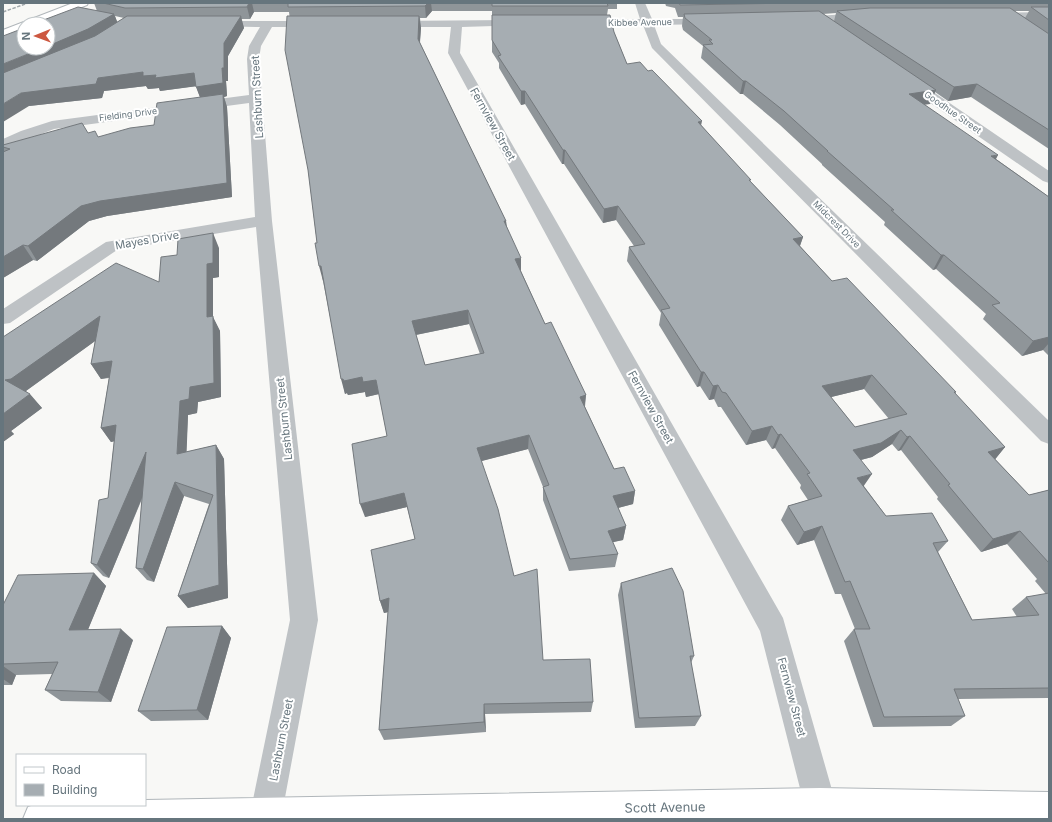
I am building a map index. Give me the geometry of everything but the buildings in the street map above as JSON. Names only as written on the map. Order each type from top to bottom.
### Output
[{"type":"street","points":[[49,16],[83,3]]},
{"type":"street","name":"Midcrest Drive","points":[[640,3],[656,45],[1049,436]]},
{"type":"street","points":[[64,10],[86,15]]},
{"type":"street","points":[[977,16],[1049,15]]},
{"type":"street","points":[[787,20],[874,16]]},
{"type":"street","points":[[1009,16],[1026,29]]},
{"type":"street","points":[[818,19],[838,32]]},
{"type":"street","name":"Kibbee Avenue","points":[[568,23],[725,21]]},
{"type":"street","name":"Fernview Street","points":[[457,23],[454,53],[773,627],[820,804]]},
{"type":"street","points":[[378,24],[536,23]]},
{"type":"street","points":[[199,24],[331,24]]},
{"type":"street","name":"Lashburn Street","points":[[267,814],[304,620],[264,221],[256,98],[254,52],[255,46],[268,24]]},
{"type":"street","points":[[3,34],[16,29]]},
{"type":"street","name":"Goodhue Street","points":[[895,72],[1049,178]]},
{"type":"street","name":"Fielding Drive","points":[[3,145],[26,134],[52,125],[256,98]]},
{"type":"street","name":"Mayes Drive","points":[[3,318],[112,246],[264,221]]},
{"type":"street","name":"Scott Avenue","points":[[40,819],[820,804],[932,813],[1049,808]]},
{"type":"railway","points":[[3,12],[28,3]]}]
